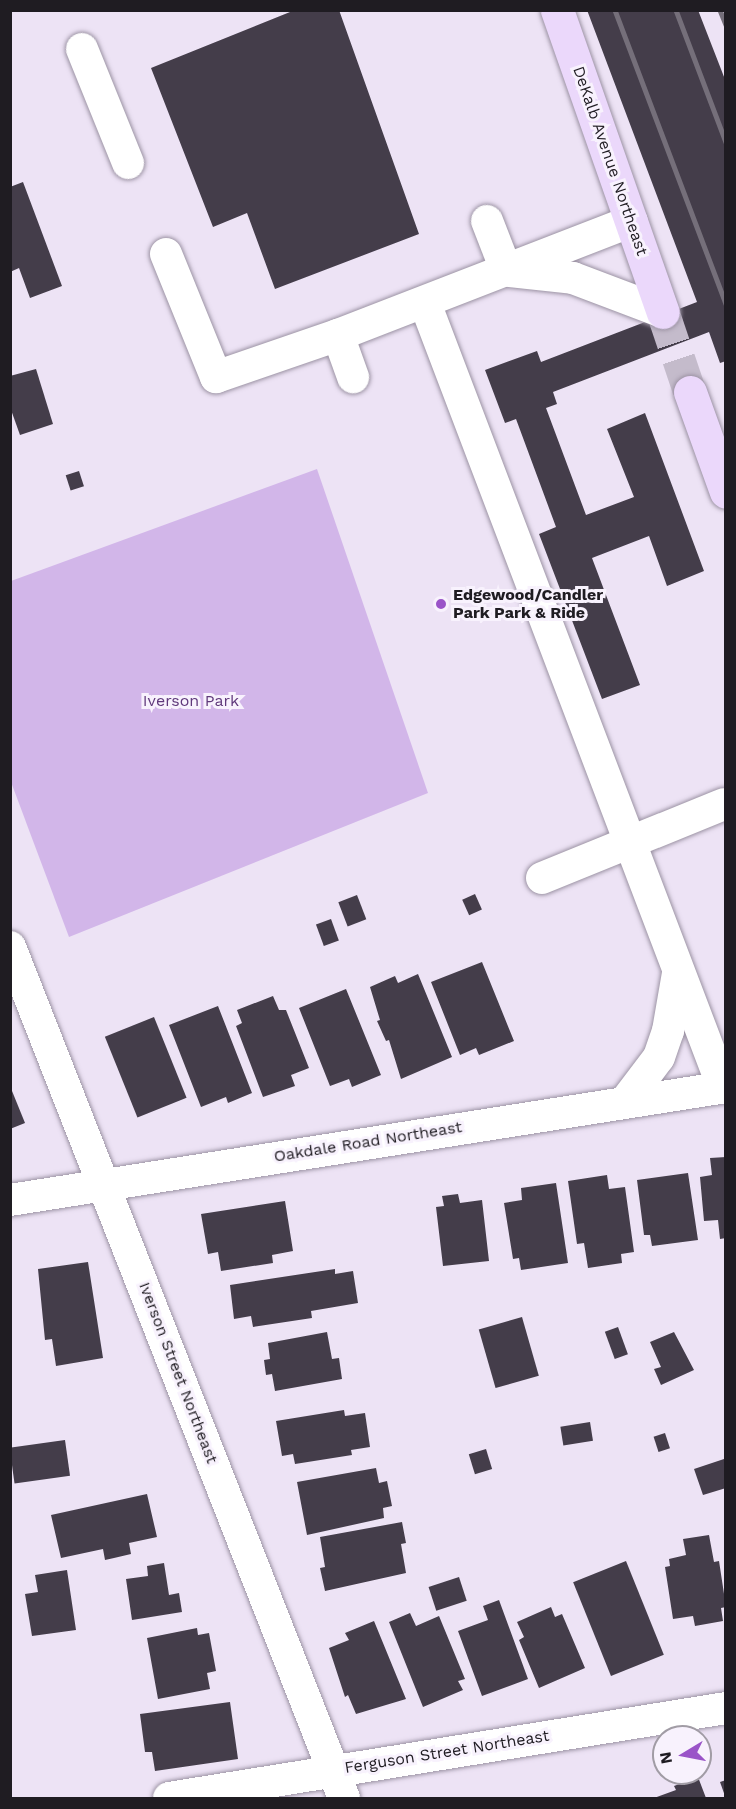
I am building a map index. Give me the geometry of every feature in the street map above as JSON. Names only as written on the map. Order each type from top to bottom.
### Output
[{"type":"main road","name":"DeKalb Avenue Northeast","points":[[557,10],[663,312]]},
{"type":"main road","points":[[690,392],[726,492]]},
{"type":"street","points":[[82,49],[128,163]]},
{"type":"street","points":[[487,221],[506,270]]},
{"type":"street","points":[[166,254],[216,377],[425,303],[632,221]]},
{"type":"street","points":[[506,270],[573,278],[663,312]]},
{"type":"street","points":[[425,303],[627,841],[724,1087]]},
{"type":"street","points":[[338,335],[353,377]]},
{"type":"street","points":[[542,878],[627,841],[724,804]]},
{"type":"street","name":"Iverson Street Northeast","points":[[10,947],[344,1798]]},
{"type":"street","points":[[625,1102],[659,1057],[668,1031],[679,972]]},
{"type":"street","name":"Oakdale Road Northeast","points":[[10,1200],[104,1183],[724,1087]]},
{"type":"street","name":"Ferguson Street Northeast","points":[[168,1798],[334,1769],[726,1708]]},
{"type":"green space","name":"Iverson Park","points":[[317,469],[428,793],[69,937],[11,782],[11,581]]},
{"type":"building","points":[[295,10],[339,10],[419,234],[275,289],[247,213],[213,227],[151,68]]},
{"type":"building","points":[[587,10],[698,10],[726,82],[726,361],[720,363],[709,332],[553,392],[557,404],[546,408],[586,515],[634,497],[607,429],[645,413],[704,571],[667,586],[649,536],[592,558],[640,685],[602,699],[539,534],[556,527],[516,419],[505,423],[485,370],[537,351],[541,362],[697,302]]},
{"type":"building","points":[[23,182],[62,286],[30,298],[19,268],[10,272],[10,187]]},
{"type":"building","points":[[36,369],[53,424],[20,435],[10,407],[10,376]]},
{"type":"building","points":[[79,471],[84,486],[71,491],[66,475]]},
{"type":"building","points":[[475,894],[482,910],[469,915],[462,900]]},
{"type":"building","points":[[357,895],[366,919],[348,926],[338,902]]},
{"type":"building","points":[[331,919],[339,941],[324,946],[316,924]]},
{"type":"building","points":[[482,962],[514,1041],[479,1055],[476,1048],[460,1055],[431,982]]},
{"type":"building","points":[[418,974],[452,1057],[401,1079],[389,1040],[386,1041],[377,1021],[380,1020],[370,987],[395,976],[398,983]]},
{"type":"building","points":[[346,989],[381,1075],[352,1087],[349,1079],[330,1086],[299,1008]]},
{"type":"building","points":[[273,996],[279,1010],[286,1010],[309,1068],[291,1075],[295,1086],[263,1097],[236,1026],[242,1023],[237,1010]]},
{"type":"building","points":[[218,1006],[252,1093],[228,1103],[226,1097],[201,1107],[169,1025]]},
{"type":"building","points":[[154,1017],[187,1098],[137,1118],[105,1037]]},
{"type":"building","points":[[10,1086],[25,1123],[10,1129]]},
{"type":"building","points":[[726,1157],[726,1238],[720,1239],[718,1220],[704,1221],[700,1177],[712,1175],[710,1158]]},
{"type":"building","points":[[688,1173],[698,1240],[652,1246],[650,1235],[644,1235],[637,1180]]},
{"type":"building","points":[[607,1175],[609,1189],[625,1187],[634,1252],[621,1254],[622,1263],[588,1268],[584,1243],[577,1244],[568,1181]]},
{"type":"building","points":[[556,1183],[568,1263],[521,1270],[519,1258],[513,1259],[504,1203],[522,1200],[521,1188]]},
{"type":"building","points":[[458,1194],[460,1203],[482,1200],[489,1261],[443,1266],[436,1207],[444,1206],[442,1196]]},
{"type":"building","points":[[285,1201],[293,1251],[272,1255],[273,1263],[221,1271],[218,1252],[208,1254],[201,1214]]},
{"type":"building","points":[[88,1262],[103,1358],[56,1366],[52,1339],[45,1340],[38,1269]]},
{"type":"building","points":[[335,1269],[335,1274],[353,1271],[358,1303],[311,1311],[312,1318],[253,1327],[251,1316],[234,1319],[230,1285]]},
{"type":"building","points":[[522,1317],[539,1376],[496,1388],[479,1329]]},
{"type":"building","points":[[618,1327],[628,1354],[615,1359],[605,1332]]},
{"type":"building","points":[[327,1332],[332,1359],[339,1358],[342,1379],[275,1391],[272,1374],[266,1375],[264,1360],[270,1359],[268,1343]]},
{"type":"building","points":[[674,1332],[694,1370],[661,1385],[654,1369],[661,1367],[650,1342]]},
{"type":"building","points":[[344,1410],[345,1416],[365,1413],[370,1447],[351,1450],[352,1455],[295,1464],[293,1454],[282,1456],[276,1421]]},
{"type":"building","points":[[590,1422],[593,1441],[563,1445],[560,1427]]},
{"type":"building","points":[[665,1433],[670,1448],[659,1452],[654,1437]]},
{"type":"building","points":[[65,1440],[70,1476],[15,1483],[10,1448]]},
{"type":"building","points":[[486,1449],[492,1469],[475,1474],[469,1454]]},
{"type":"building","points":[[724,1459],[726,1488],[703,1495],[694,1469]]},
{"type":"building","points":[[376,1468],[379,1483],[387,1481],[392,1506],[383,1508],[384,1518],[307,1535],[297,1482]]},
{"type":"building","points":[[147,1494],[157,1537],[129,1543],[131,1554],[105,1560],[103,1549],[61,1558],[51,1515]]},
{"type":"building","points":[[402,1522],[406,1543],[401,1544],[406,1573],[325,1591],[320,1568],[325,1567],[320,1537]]},
{"type":"building","points":[[709,1535],[714,1562],[719,1561],[726,1607],[721,1608],[723,1621],[695,1626],[693,1616],[673,1619],[665,1567],[670,1566],[669,1559],[686,1555],[683,1539]]},
{"type":"building","points":[[626,1561],[664,1655],[611,1676],[573,1582]]},
{"type":"building","points":[[164,1563],[169,1595],[179,1593],[182,1612],[132,1620],[126,1579],[148,1576],[147,1566]]},
{"type":"building","points":[[67,1570],[76,1630],[32,1636],[25,1594],[38,1592],[35,1575]]},
{"type":"building","points":[[459,1577],[467,1601],[436,1611],[429,1587]]},
{"type":"building","points":[[499,1600],[528,1679],[482,1696],[458,1631],[488,1620],[483,1606]]},
{"type":"building","points":[[551,1607],[555,1617],[562,1614],[585,1668],[539,1688],[519,1640],[524,1637],[517,1622]]},
{"type":"building","points":[[410,1613],[416,1626],[439,1616],[465,1679],[458,1681],[463,1690],[423,1707],[389,1622]]},
{"type":"building","points":[[374,1621],[406,1699],[356,1714],[348,1695],[345,1697],[329,1648],[349,1640],[345,1633]]},
{"type":"building","points":[[197,1628],[198,1635],[209,1633],[216,1671],[207,1673],[210,1689],[158,1699],[147,1638]]},
{"type":"building","points":[[230,1702],[238,1759],[155,1771],[152,1752],[145,1752],[140,1714]]},
{"type":"building","points":[[726,1780],[726,1796],[725,1796],[720,1782]]},
{"type":"building","points":[[701,1785],[706,1798],[654,1798],[676,1790],[674,1786]]},
{"type":"tunnel","points":[[663,312],[690,392]]},
{"type":"railway","points":[[615,10],[726,304]]},
{"type":"railway","points":[[676,10],[726,142]]},
{"type":"railway","points":[[720,10],[726,25]]},
{"type":"place","name":"Edgewood/Candler Park Park & Ride","points":[[441,604]]}]
